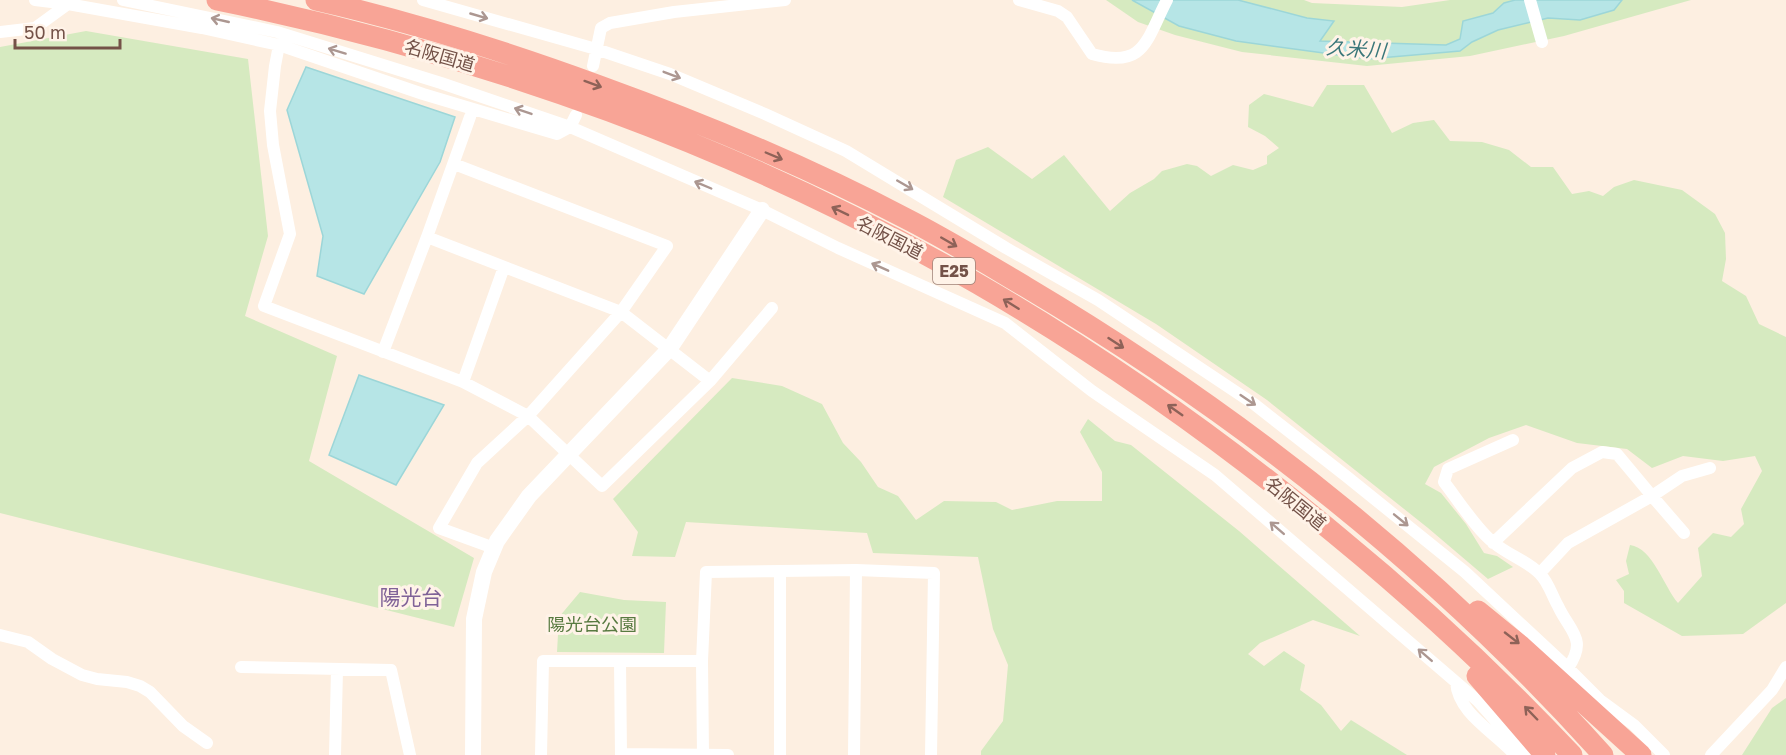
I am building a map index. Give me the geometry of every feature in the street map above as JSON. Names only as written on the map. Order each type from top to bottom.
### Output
[{"type":"highway","name":"名阪国道","points":[[217,0],[297,16],[471,63],[632,121],[721,156],[814,199],[900,241],[979,284],[1138,384],[1213,437],[1302,506],[1436,621],[1507,688],[1572,755]]},
{"type":"highway","name":"名阪国道","points":[[316,0],[388,16],[474,42],[562,72],[726,135],[823,177],[910,220],[1076,316],[1228,419],[1382,539],[1524,672],[1603,755]]},
{"type":"highway","points":[[348,0],[494,43],[562,72]]},
{"type":"highway","points":[[1213,437],[1420,619],[1466,665],[1545,755]]},
{"type":"highway","points":[[1382,539],[1521,646],[1641,755]]},
{"type":"street","points":[[35,0],[202,28],[279,45],[423,94],[557,134],[570,127],[576,116]]},
{"type":"street","points":[[123,0],[277,33],[441,83],[570,127],[762,210],[838,248],[1005,323],[1092,391],[1215,475],[1478,701],[1526,755]]},
{"type":"street","points":[[423,0],[596,49],[670,74],[846,151],[1006,248],[1098,300],[1254,404],[1337,468],[1465,572],[1600,700],[1634,725],[1664,755]]},
{"type":"street","points":[[593,66],[601,28],[610,23],[674,12],[784,0]]},
{"type":"street","points":[[1019,0],[1058,11],[1067,17],[1092,54],[1112,60],[1128,58],[1142,48],[1167,0]]},
{"type":"street","points":[[1530,0],[1542,42]]},
{"type":"street","points":[[0,32],[35,27],[68,4]]},
{"type":"street","points":[[279,45],[274,66],[270,111],[273,145],[290,234],[264,306],[463,382],[528,416],[602,486],[710,381],[772,308]]},
{"type":"street","points":[[383,352],[470,117]]},
{"type":"street","points":[[454,164],[667,246],[621,312],[528,416],[477,463],[439,528],[494,548]]},
{"type":"street","points":[[473,755],[474,619],[484,572],[494,548],[529,496],[670,348],[762,210]]},
{"type":"street","points":[[427,237],[621,312],[710,381]]},
{"type":"street","points":[[463,382],[504,267]]},
{"type":"street","points":[[1513,440],[1448,469],[1444,482],[1493,543],[1540,573],[1551,590],[1558,608],[1576,634],[1578,644],[1576,657],[1568,668]]},
{"type":"street","points":[[1493,543],[1572,468],[1602,452],[1617,454],[1684,533]]},
{"type":"street","points":[[1540,573],[1568,543],[1652,496],[1682,476],[1710,468]]},
{"type":"street","points":[[854,755],[856,570]]},
{"type":"street","points":[[703,755],[702,662],[706,572],[856,570],[934,573],[931,755]]},
{"type":"street","points":[[780,571],[780,755]]},
{"type":"street","points":[[0,635],[28,642],[52,659],[82,675],[140,686],[150,692],[183,726],[207,743]]},
{"type":"street","points":[[541,755],[543,661],[702,662]]},
{"type":"street","points":[[621,662],[621,754],[728,755]]},
{"type":"street","points":[[241,667],[391,670],[410,755]]},
{"type":"street","points":[[1711,755],[1772,690],[1786,667]]},
{"type":"street","points":[[335,755],[338,669]]},
{"type":"street","points":[[1456,682],[1457,694],[1467,711],[1515,755]]},
{"type":"green space","points":[[1106,0],[1132,0],[1236,41],[1460,51],[1472,42],[1498,30],[1548,18],[1580,20],[1614,10],[1622,0],[1691,0],[1564,36],[1470,56],[1367,66],[1242,52],[1175,35],[1138,22]]},
{"type":"green space","points":[[1238,0],[1304,0],[1312,3],[1402,7],[1450,0],[1515,0],[1504,3],[1493,13],[1463,21],[1460,39],[1446,45],[1319,41],[1333,21],[1307,18]]},
{"type":"green space","points":[[86,31],[248,59],[268,236],[245,316],[337,356],[309,461],[474,558],[454,627],[0,513],[0,47]]},
{"type":"green space","points":[[1327,85],[1364,85],[1392,133],[1413,123],[1434,120],[1450,141],[1482,142],[1509,150],[1531,167],[1553,167],[1572,194],[1589,191],[1603,196],[1614,187],[1634,180],[1682,190],[1715,214],[1725,233],[1726,259],[1722,281],[1746,296],[1759,324],[1786,337],[1786,603],[1743,634],[1682,636],[1624,603],[1624,591],[1616,580],[1629,574],[1626,561],[1630,545],[1638,548],[1652,560],[1678,603],[1702,576],[1698,548],[1713,533],[1731,537],[1744,524],[1741,509],[1762,471],[1755,456],[1723,461],[1683,456],[1652,468],[1627,449],[1577,443],[1526,425],[1489,438],[1434,467],[1425,484],[1441,493],[1466,524],[1484,553],[1497,556],[1513,567],[1488,579],[1428,528],[1267,400],[1156,324],[943,197],[956,160],[988,147],[1032,179],[1064,155],[1110,211],[1130,193],[1154,179],[1162,171],[1187,164],[1197,166],[1211,176],[1233,165],[1253,170],[1267,164],[1267,156],[1279,148],[1265,136],[1248,127],[1249,105],[1264,94],[1313,107]]},
{"type":"green space","points":[[732,378],[782,386],[822,404],[843,443],[861,462],[878,487],[898,496],[916,520],[944,501],[996,502],[1012,510],[1057,501],[1102,501],[1102,472],[1080,432],[1088,419],[1115,441],[1131,445],[1239,531],[1360,636],[1313,620],[1260,643],[1248,654],[1264,666],[1284,651],[1305,665],[1300,690],[1321,705],[1341,731],[1351,720],[1407,755],[981,755],[981,751],[1003,721],[1008,665],[993,629],[978,557],[873,553],[867,533],[686,522],[675,557],[632,556],[638,532],[613,499]]},
{"type":"green space","name":"陽光台公園","points":[[580,592],[624,600],[666,602],[664,653],[557,652],[559,617]]},
{"type":"green space","points":[[1786,698],[1786,755],[1742,755],[1772,708]]},
{"type":"water","name":"久米川","points":[[1132,0],[1238,0],[1307,18],[1334,21],[1320,41],[1446,45],[1460,39],[1463,21],[1493,13],[1504,3],[1515,0],[1622,0],[1614,10],[1580,20],[1548,18],[1498,30],[1472,42],[1460,51],[1368,59],[1236,41],[1179,26]]},
{"type":"water","points":[[306,67],[455,117],[440,162],[364,294],[317,276],[323,236],[287,110]]},
{"type":"water","points":[[359,375],[444,405],[396,485],[329,455]]},
{"type":"district","name":"陽光台","points":[[411,597]]}]
